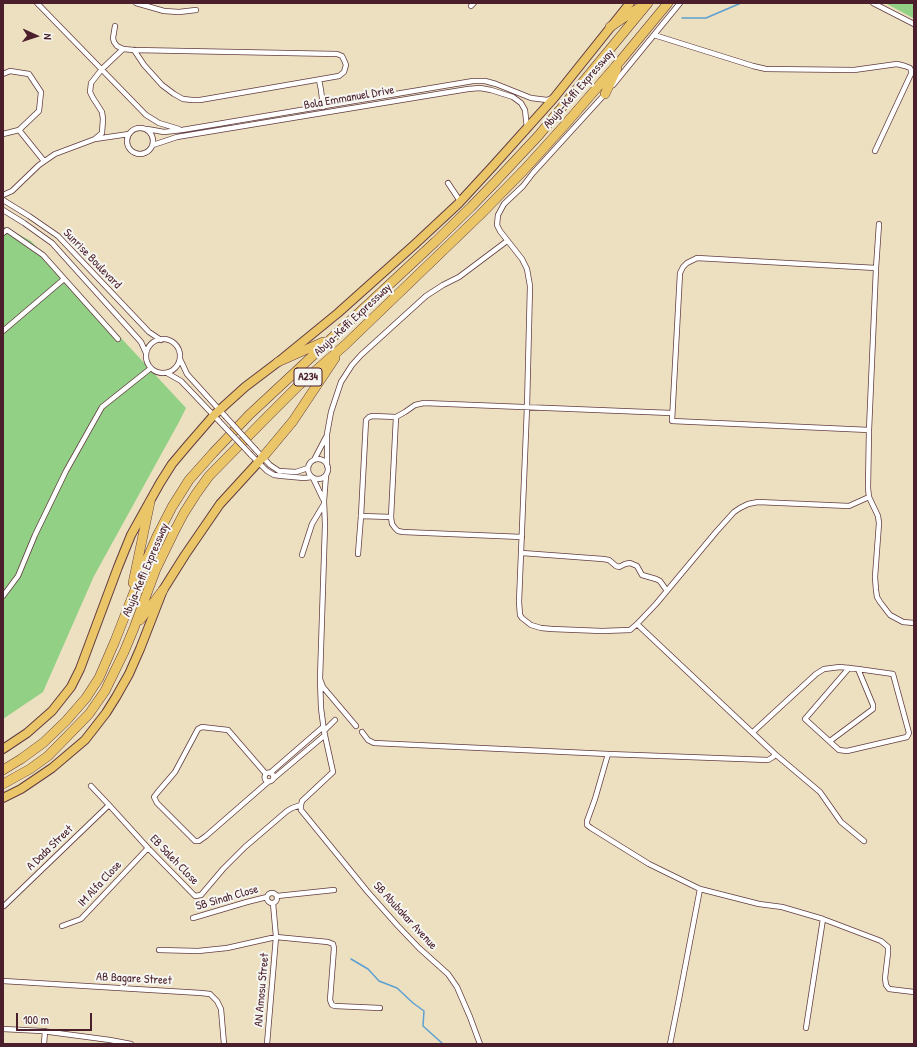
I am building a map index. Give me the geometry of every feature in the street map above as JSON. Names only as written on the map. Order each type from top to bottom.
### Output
[{"type":"highway","name":"Abuja-Keffi Expressway","points":[[3,749],[27,734],[52,711],[71,687],[80,669],[131,535],[172,464],[245,387],[338,313],[414,245],[460,201],[554,98],[630,3]]},
{"type":"highway","name":"Abuja-Keffi Expressway","points":[[3,770],[22,759],[43,743],[66,721],[86,698],[99,678],[157,536],[172,507],[189,480],[212,453],[249,415],[445,232],[516,161],[648,3]]},
{"type":"highway","points":[[610,27],[648,3]]},
{"type":"highway","name":"Abuja-Keffi Expressway","points":[[3,784],[30,769],[48,756],[89,714],[108,686],[134,628],[156,569],[192,500],[209,476],[298,386],[345,345],[480,215],[524,170],[621,60],[668,3]]},
{"type":"highway","points":[[605,94],[621,60]]},
{"type":"highway","points":[[278,362],[330,339]]},
{"type":"highway","points":[[259,456],[293,421],[345,345]]},
{"type":"highway","name":"Abuja-Keffi Expressway","points":[[3,798],[21,789],[57,764],[84,740],[106,713],[129,674],[163,590],[220,504],[259,456]]},
{"type":"highway","points":[[128,608],[150,502]]},
{"type":"highway","points":[[134,628],[163,590]]},
{"type":"street","points":[[37,3],[146,115],[159,123],[182,130]]},
{"type":"street","points":[[136,3],[164,11],[179,12],[196,10]]},
{"type":"street","points":[[680,3],[605,94],[501,209],[498,215],[497,225],[507,241],[522,259],[527,269],[530,293],[522,553],[519,602],[520,615],[531,625],[541,628],[625,631],[633,628],[637,624],[716,532],[734,512],[740,508],[748,504],[758,502],[849,506],[869,498]]},
{"type":"street","points":[[873,3],[914,24]]},
{"type":"street","points":[[115,26],[113,38],[114,42],[117,46],[123,49],[337,54],[342,56],[346,65],[342,74],[339,76],[200,100],[192,100],[183,99],[162,85],[144,65],[134,50]]},
{"type":"street","points":[[654,35],[766,69],[854,70],[897,64],[910,68],[911,74],[875,151]]},
{"type":"street","points":[[95,139],[102,133],[103,119],[102,112],[92,98],[90,92],[91,83],[102,69],[123,49]]},
{"type":"street","points":[[3,74],[10,70],[29,74],[41,92],[39,111],[19,130],[3,134]]},
{"type":"street","points":[[319,80],[323,106]]},
{"type":"street","name":"Bola Emmanuel Drive","points":[[148,129],[164,132],[182,130],[473,81],[485,81],[496,84],[531,98],[547,100],[554,98]]},
{"type":"street","name":"Bola Emmanuel Drive","points":[[153,145],[177,137],[480,88],[513,97],[521,103],[524,110],[527,129]]},
{"type":"street","points":[[139,127],[148,129],[153,136],[153,145],[148,152],[139,154],[134,153],[128,146],[127,138],[135,128],[139,127]]},
{"type":"street","points":[[19,130],[44,161]]},
{"type":"street","points":[[3,195],[12,191],[39,164],[55,154],[95,139],[129,134]]},
{"type":"street","points":[[448,183],[460,201]]},
{"type":"street","name":"Sunrise Boulevard","points":[[3,200],[58,236],[149,332],[161,340]]},
{"type":"street","name":"Sunrise Boulevard","points":[[3,210],[52,243],[141,342],[146,353]]},
{"type":"street","points":[[879,224],[869,430],[868,488],[869,498],[878,516],[879,523],[875,578],[876,597],[890,615],[904,622],[914,623]]},
{"type":"street","points":[[3,233],[6,230],[43,255],[118,339]]},
{"type":"street","points":[[301,808],[302,801],[333,772],[324,731],[320,679],[327,434],[331,412],[338,389],[344,376],[361,355],[426,296],[459,277],[507,241]]},
{"type":"street","points":[[869,430],[672,421],[671,413],[680,272],[687,263],[697,258],[876,268]]},
{"type":"street","points":[[3,331],[64,279]]},
{"type":"street","points":[[217,416],[187,374],[180,360],[178,349],[175,345],[171,341],[166,340],[156,341],[151,344],[146,353],[146,358],[151,368],[158,372],[167,373],[181,381],[217,416],[251,455],[259,456]]},
{"type":"street","points":[[167,373],[175,368],[180,360]]},
{"type":"street","points":[[3,596],[18,576],[35,535],[66,471],[102,407],[151,368]]},
{"type":"street","points":[[358,554],[366,420],[369,417],[396,417],[415,405],[424,403],[671,413]]},
{"type":"street","points":[[217,416],[225,416],[259,456],[279,471],[296,472],[308,468]]},
{"type":"street","points":[[396,417],[390,517],[392,524],[398,531],[522,536]]},
{"type":"street","points":[[324,502],[308,468],[310,463],[314,460],[327,434]]},
{"type":"street","points":[[259,456],[267,471],[278,476],[304,478],[312,477],[318,479],[326,475]]},
{"type":"street","points":[[314,460],[322,460],[327,466]]},
{"type":"street","points":[[302,555],[312,524],[324,502]]},
{"type":"street","points":[[361,516],[390,517]]},
{"type":"street","points":[[522,553],[603,559],[608,560],[619,567],[630,563],[637,566],[642,575],[660,581],[667,590]]},
{"type":"street","points":[[637,624],[775,754],[820,792],[841,822],[864,841]]},
{"type":"street","points":[[753,732],[816,674],[824,669],[840,667],[849,668],[858,669],[893,674],[909,733],[907,737],[847,751],[839,750],[806,719],[849,668]]},
{"type":"street","points":[[830,741],[873,709],[874,705],[858,669]]},
{"type":"street","points":[[320,679],[323,687],[356,726]]},
{"type":"street","points":[[274,778],[274,776],[268,773],[228,730],[202,727],[198,729],[175,772],[154,797],[157,803],[196,841],[199,841],[317,742],[334,720]]},
{"type":"street","points":[[268,782],[265,777],[268,773],[313,736],[324,731]]},
{"type":"street","points":[[362,732],[368,740],[374,742],[608,754],[768,760],[775,754]]},
{"type":"street","points":[[608,754],[587,821],[588,826],[649,864],[700,889],[759,904],[782,907],[824,919],[881,942],[888,947],[885,978],[886,985],[889,989],[914,992]]},
{"type":"street","name":"EB Saleh Close","points":[[91,786],[195,896],[201,895],[223,869],[245,847],[288,811],[292,808],[301,808]]},
{"type":"street","name":"A Dada Street","points":[[4,906],[109,805]]},
{"type":"street","name":"SB Abubakar Avenue","points":[[301,808],[367,891],[419,948],[448,974],[457,987],[480,1044]]},
{"type":"street","name":"IM Alfa Close","points":[[62,926],[81,919],[148,848]]},
{"type":"street","points":[[670,1044],[700,889]]},
{"type":"street","points":[[277,896],[273,903],[268,901],[267,897],[269,893],[274,893],[277,896],[334,890]]},
{"type":"street","name":"SB Sinah Close","points":[[193,918],[267,897]]},
{"type":"street","name":"AN Amosu Street","points":[[267,1044],[276,937],[273,903]]},
{"type":"street","points":[[806,1028],[824,919]]},
{"type":"street","points":[[159,950],[198,952],[227,948],[276,937],[328,942],[333,944],[334,948],[330,1000],[332,1005],[380,1008]]},
{"type":"street","name":"AB Bagare Street","points":[[3,981],[201,992],[210,994],[217,1001],[221,1009],[224,1044]]},
{"type":"street","points":[[3,1029],[45,1031],[131,1044]]},
{"type":"street","points":[[44,1044],[45,1031]]},
{"type":"green space","points":[[885,3],[914,3],[914,17],[913,18]]},
{"type":"green space","points":[[3,226],[31,241],[186,408],[94,576],[43,692],[3,719]]},
{"type":"waterway","points":[[682,18],[706,18],[741,3]]},
{"type":"waterway","points":[[351,959],[368,969],[379,981],[397,988],[424,1011],[423,1026],[443,1044]]}]
